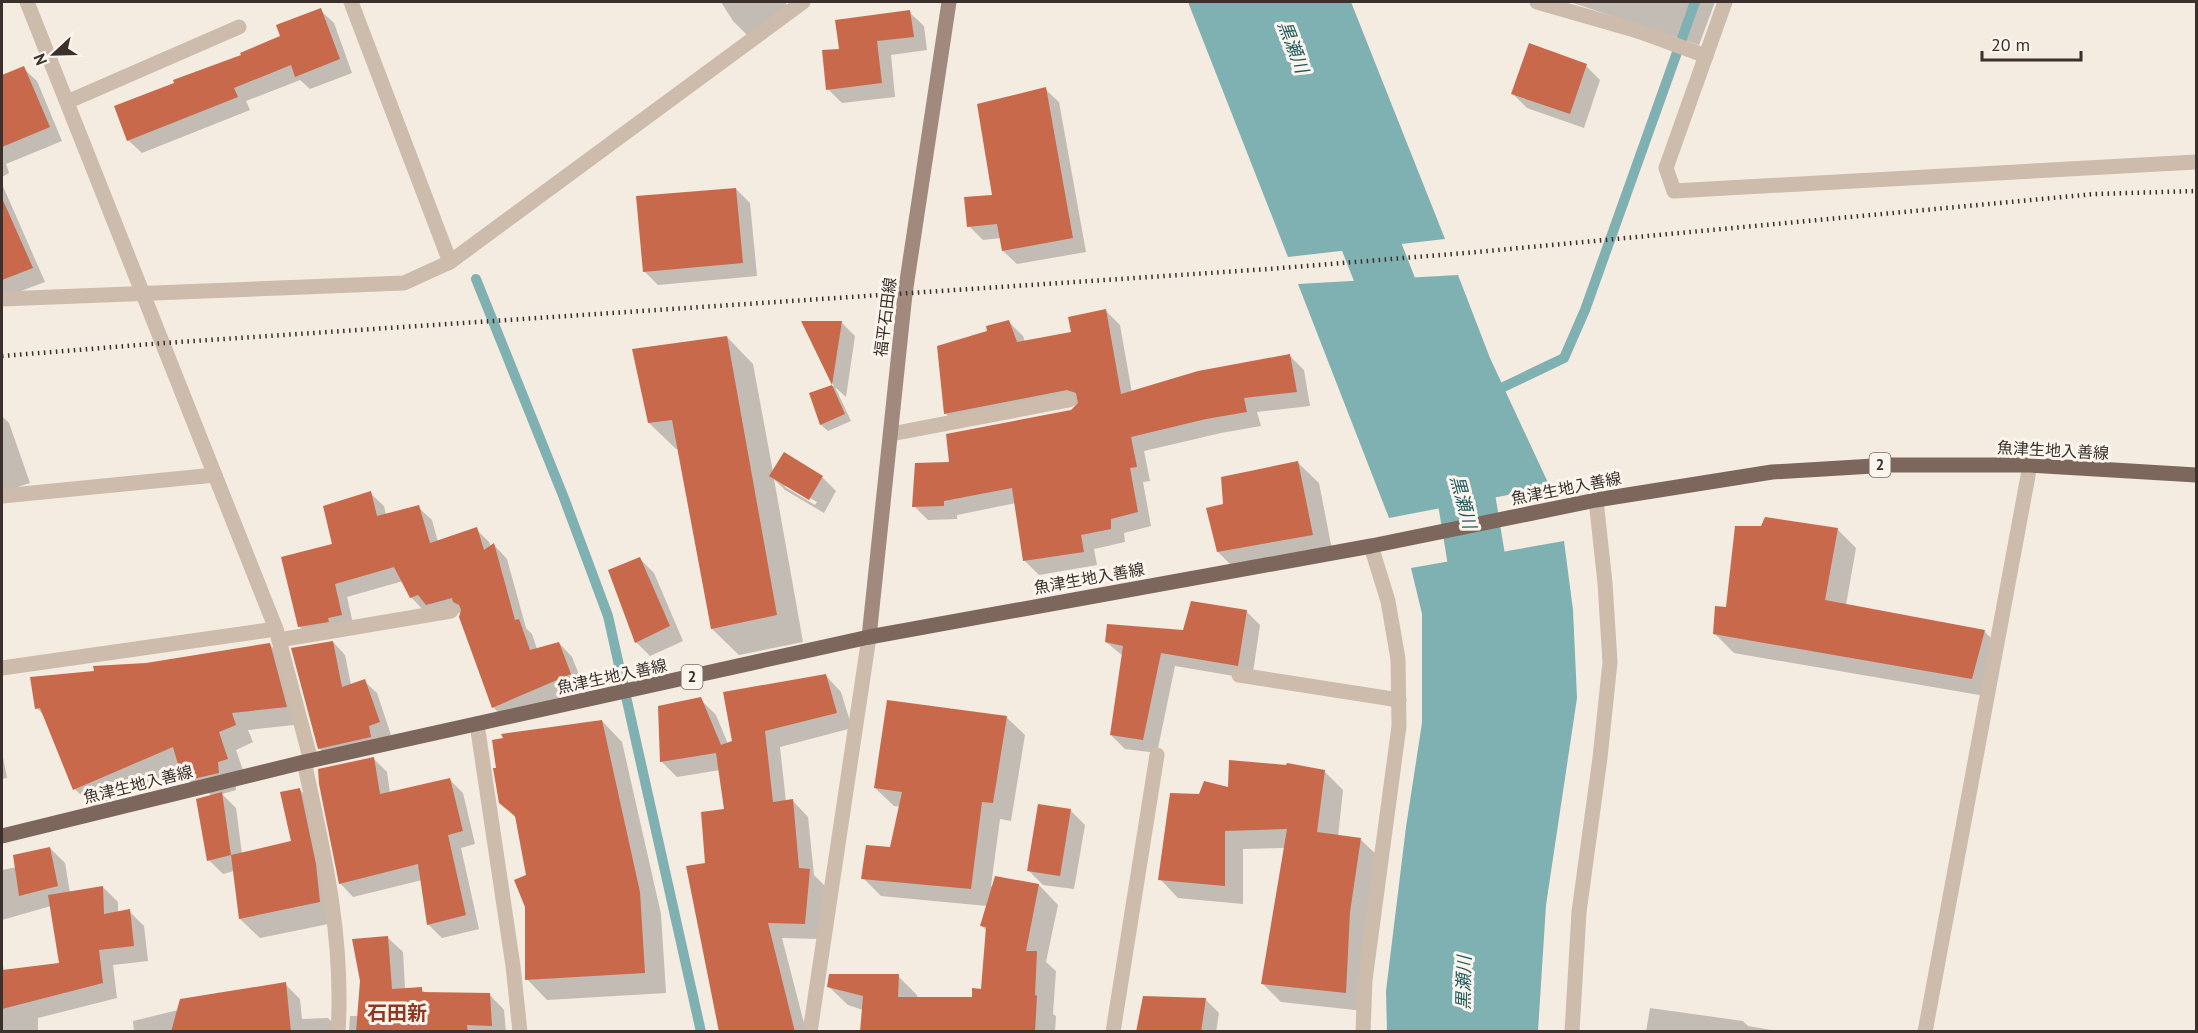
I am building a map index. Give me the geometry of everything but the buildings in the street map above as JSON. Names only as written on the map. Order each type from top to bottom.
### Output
[{"type":"main road","name":"福平石田線","points":[[869,637],[905,294],[949,2]]},
{"type":"main road","name":"魚津生地入善線","points":[[2,836],[308,761],[869,637],[1371,546],[1596,500],[1772,472],[1890,465],[2030,465],[2196,475]]},
{"type":"street","points":[[27,2],[278,634],[308,761],[337,931],[340,1001],[338,1032]]},
{"type":"street","points":[[351,2],[450,262]]},
{"type":"street","points":[[2,300],[404,283],[450,262],[803,2]]},
{"type":"street","points":[[1537,2],[1638,31],[1706,56]]},
{"type":"street","points":[[1725,2],[1666,168],[1674,191],[2196,162]]},
{"type":"street","points":[[67,102],[239,27]]},
{"type":"street","points":[[891,434],[1069,400]]},
{"type":"street","points":[[1925,1032],[2030,465]]},
{"type":"street","points":[[2,496],[215,475]]},
{"type":"street","points":[[1572,1032],[1580,912],[1610,662],[1605,583],[1596,500]]},
{"type":"street","points":[[1363,1032],[1365,980],[1399,726],[1398,658],[1388,601],[1371,546]]},
{"type":"street","points":[[2,668],[452,611]]},
{"type":"street","points":[[810,1032],[869,637]]},
{"type":"street","points":[[1239,675],[1399,700]]},
{"type":"street","points":[[477,724],[510,945],[520,1032]]},
{"type":"street","points":[[1113,1032],[1157,755]]},
{"type":"water","points":[[1188,2],[1351,2],[1445,239],[1288,257]]},
{"type":"water","points":[[1458,275],[1490,358],[1550,487],[1389,518],[1298,284]]},
{"type":"water","points":[[1564,541],[1573,610],[1577,698],[1546,905],[1538,1031],[1387,1031],[1386,991],[1406,827],[1422,723],[1422,614],[1411,568]]},
{"type":"waterway","points":[[1493,392],[1564,358],[1585,310],[1695,2]]},
{"type":"waterway","name":"黒瀬川","points":[[1342,171],[1407,337],[1467,502],[1489,637]]},
{"type":"waterway","points":[[476,279],[564,498],[608,616],[701,1032]]},
{"type":"railway","points":[[2,356],[164,343],[1269,269],[1477,252],[2095,194],[2196,191]]},
{"type":"district","name":"石田新","points":[[397,1013]]}]
